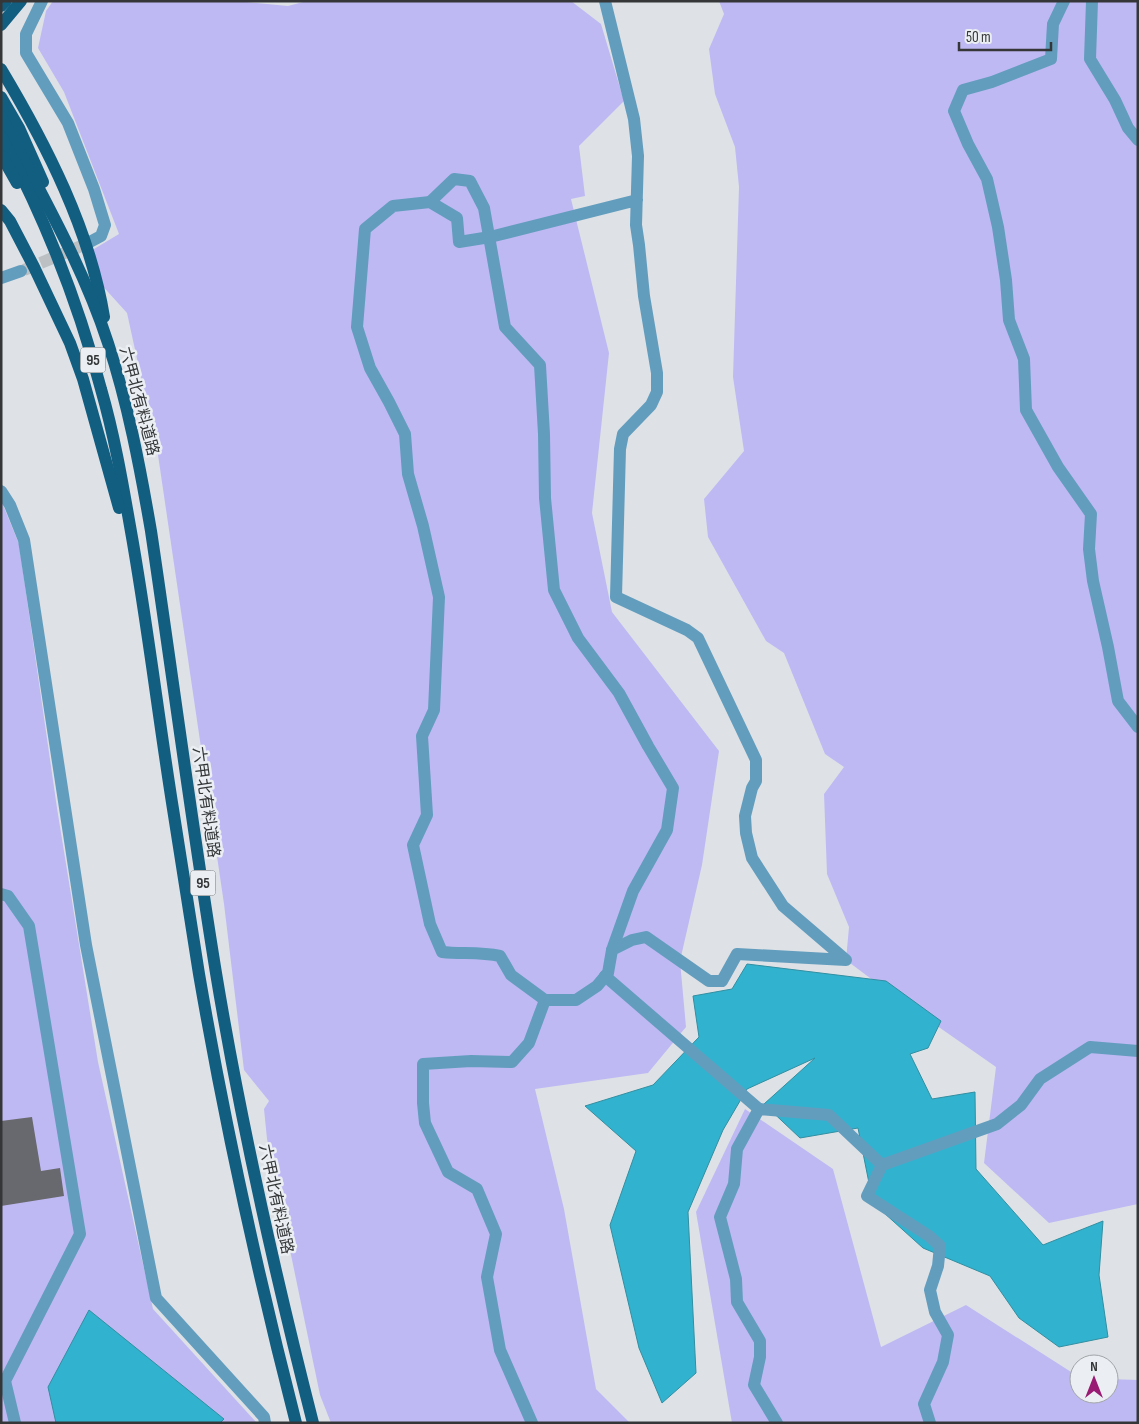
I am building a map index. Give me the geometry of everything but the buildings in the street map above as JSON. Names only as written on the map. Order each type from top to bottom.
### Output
[{"type":"main road","points":[[1,6],[6,1]]},
{"type":"main road","points":[[1,25],[21,1]]},
{"type":"main road","points":[[1,69],[30,118],[67,197],[83,239],[101,298],[108,341]]},
{"type":"main road","name":"六甲北有料道路","points":[[1,97],[19,128],[35,162],[57,221]]},
{"type":"main road","name":"六甲北有料道路","points":[[1,116],[57,221],[78,266],[108,341],[126,399],[140,468],[216,974],[266,1230],[313,1423]]},
{"type":"main road","name":"六甲北有料道路","points":[[1,136],[18,168],[46,232],[84,330],[102,392],[120,470],[142,598],[200,976],[251,1235],[296,1423]]},
{"type":"main road","name":"六甲北有料道路","points":[[1,155],[46,232]]},
{"type":"main road","points":[[1,210],[10,221],[48,294],[70,342],[83,379],[142,598]]},
{"type":"street","points":[[42,1],[26,34],[26,53],[68,123],[106,225],[101,236],[86,244]]},
{"type":"street","points":[[604,1],[634,119],[638,156],[636,225],[640,245],[644,296],[657,373],[657,392],[651,405],[623,434],[620,450],[616,597],[687,630],[698,638],[756,760],[756,781],[752,788],[745,816],[746,833],[752,858],[783,906],[846,960],[738,954],[722,981],[708,981],[646,937],[632,940],[612,950]]},
{"type":"street","points":[[1064,1],[1053,24],[1051,59],[992,82],[963,90],[954,111],[968,144],[987,179],[998,226],[1006,280],[1009,320],[1024,359],[1026,410],[1058,467],[1091,514],[1089,549],[1093,581],[1118,702],[1138,727]]},
{"type":"street","points":[[1092,1],[1090,59],[1115,100],[1128,128],[1138,140]]},
{"type":"street","points":[[430,202],[454,179],[470,181],[484,208],[490,238],[505,327],[540,365],[545,498],[554,590],[578,638],[619,693],[674,788],[667,830],[633,890],[612,950],[608,972],[597,986],[576,1000],[545,1000],[511,975],[500,956],[484,953],[462,954],[442,952],[430,924],[413,845],[427,815],[422,736],[434,710],[439,597],[423,526],[408,474],[405,434],[370,368],[357,327],[365,229],[393,206],[430,202],[457,218],[459,242],[490,238],[637,200]]},
{"type":"street","points":[[1,278],[21,271]]},
{"type":"street","points":[[1,491],[10,504],[24,540],[86,945],[156,1298],[264,1417],[266,1423]]},
{"type":"street","points":[[1,894],[8,896],[29,926],[80,1234],[5,1381],[14,1423]]},
{"type":"street","points":[[605,976],[759,1109],[829,1115],[882,1165]]},
{"type":"street","points":[[532,1423],[500,1350],[487,1277],[496,1234],[477,1189],[448,1172],[425,1123],[423,1064],[471,1061],[512,1062],[529,1043],[545,1000]]},
{"type":"street","points":[[930,1423],[924,1404],[943,1362],[948,1335],[935,1312],[930,1290],[938,1266],[940,1246],[929,1236],[867,1196],[882,1165],[997,1124],[1021,1105],[1040,1080],[1090,1047],[1138,1051]]},
{"type":"street","points":[[759,1109],[737,1149],[734,1184],[720,1216],[736,1279],[737,1302],[760,1341],[760,1358],[754,1384],[776,1423]]},
{"type":"shaded area","points":[[53,1],[236,1],[288,6],[307,1],[571,1],[601,24],[624,101],[579,146],[585,196],[571,199],[609,353],[592,513],[612,612],[719,751],[702,865],[680,961],[686,1027],[648,1073],[535,1089],[564,1209],[596,1389],[630,1423],[331,1423],[320,1395],[267,1139],[264,1109],[269,1101],[244,1070],[224,904],[158,455],[127,313],[89,271],[84,255],[119,234],[64,92],[38,48],[46,11]]},
{"type":"shaded area","points":[[719,1],[1138,1],[1138,1204],[1049,1223],[984,1163],[996,1067],[846,960],[849,927],[827,874],[824,794],[844,767],[825,754],[784,653],[766,641],[708,537],[704,499],[744,451],[733,377],[739,187],[735,147],[715,94],[709,49],[724,14]]},
{"type":"shaded area","points":[[1,500],[19,544],[57,808],[98,1062],[153,1309],[257,1423],[1,1423]]},
{"type":"shaded area","points":[[745,1109],[833,1169],[881,1347],[966,1305],[1069,1371],[1069,1404],[1119,1404],[1119,1379],[1138,1380],[1138,1423],[732,1423],[696,1212]]},
{"type":"water","points":[[747,964],[886,981],[941,1021],[928,1048],[910,1054],[932,1099],[975,1092],[976,1169],[1043,1245],[1103,1221],[1099,1275],[1108,1337],[1059,1347],[1019,1318],[990,1276],[923,1248],[873,1203],[858,1128],[800,1138],[764,1104],[815,1058],[747,1089],[723,1130],[688,1212],[696,1373],[662,1403],[639,1348],[610,1225],[636,1151],[585,1106],[653,1085],[699,1037],[693,996],[732,989]]},
{"type":"water","points":[[89,1310],[224,1419],[220,1423],[56,1423],[48,1387]]},
{"type":"tunnel","points":[[24,270],[86,244]]}]
